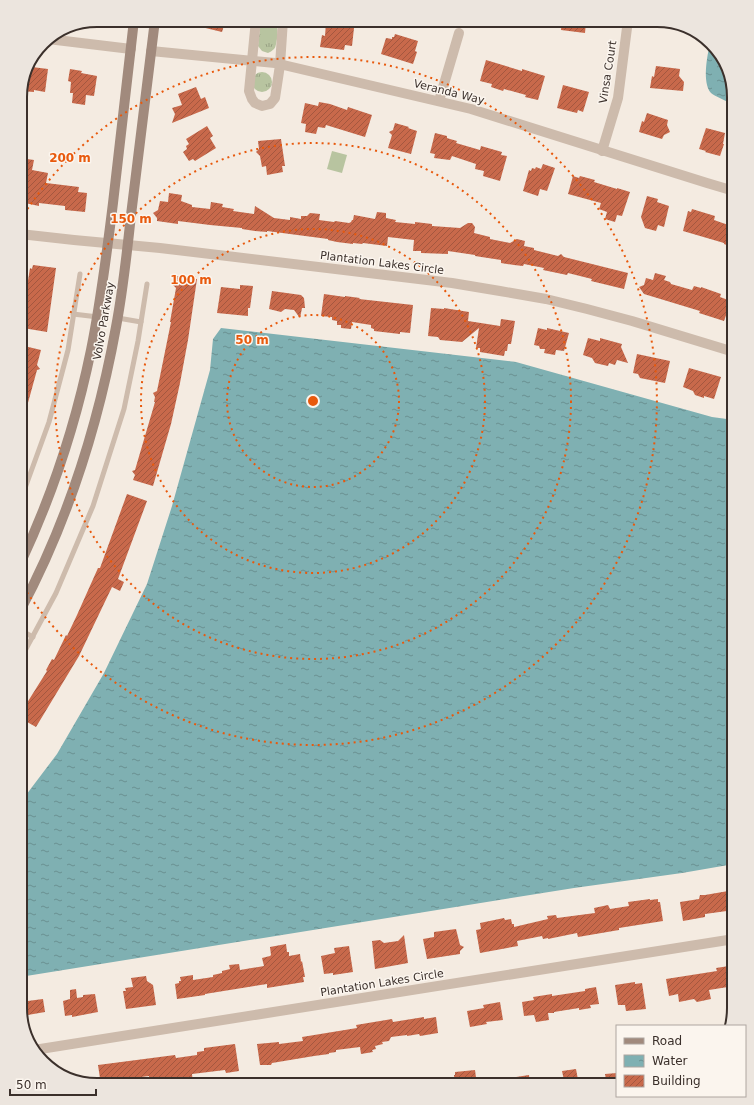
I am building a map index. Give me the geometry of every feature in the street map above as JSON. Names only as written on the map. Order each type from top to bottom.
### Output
[{"type":"main road","name":"Volvo Parkway","points":[[27,548],[43,510],[70,431],[82,391],[98,317],[133,27]]},
{"type":"main road","name":"Volvo Parkway","points":[[27,596],[59,527],[73,488],[99,407],[108,367],[118,318],[128,245],[154,27]]},
{"type":"street","points":[[255,27],[248,91],[255,103],[262,106],[270,104],[275,98],[280,65],[283,27]]},
{"type":"street","name":"Vinsa Court","points":[[602,151],[618,98],[627,27]]},
{"type":"street","points":[[439,101],[459,33]]},
{"type":"street","points":[[56,40],[131,49]]},
{"type":"street","name":"Veranda Way","points":[[152,51],[280,65],[439,101],[471,109],[727,189]]},
{"type":"street","name":"Plantation Lakes Circle","points":[[27,235],[160,248],[452,283],[546,299],[632,321],[727,350]]},
{"type":"street","name":"Plantation Lakes Circle","points":[[40,1049],[727,940]]},
{"type":"lane","points":[[27,483],[49,422],[68,350],[80,274]]},
{"type":"lane","points":[[27,648],[56,593],[93,506],[124,409],[138,341],[147,284]]},
{"type":"lane","points":[[73,314],[98,317]]},
{"type":"lane","points":[[118,318],[140,322]]},
{"type":"lane","points":[[27,634],[33,637]]},
{"type":"green space","points":[[260,28],[277,28],[278,33],[275,47],[268,53],[262,51],[258,46]]},
{"type":"green space","points":[[262,72],[269,75],[272,82],[269,89],[262,92],[255,89],[252,82],[255,75]]},
{"type":"green space","points":[[332,151],[347,155],[342,173],[327,169]]},
{"type":"water","points":[[709,50],[722,70],[725,79],[727,101],[711,93],[708,89],[706,69]]},
{"type":"water","points":[[221,328],[516,362],[712,417],[727,419],[727,865],[574,888],[27,976],[27,794],[57,754],[104,673],[147,584],[172,506],[210,370],[213,339]]},
{"type":"building","points":[[201,27],[224,27],[222,32]]},
{"type":"building","points":[[326,27],[354,28],[352,46],[345,45],[344,50],[320,47],[322,35],[325,36]]},
{"type":"building","points":[[561,27],[586,27],[585,33],[561,30]]},
{"type":"building","points":[[395,34],[418,41],[415,51],[417,52],[413,64],[381,54],[386,38],[392,39]]},
{"type":"building","points":[[486,60],[545,76],[538,100],[504,89],[503,91],[491,87],[492,84],[480,81]]},
{"type":"building","points":[[656,66],[680,69],[679,76],[684,82],[683,91],[650,88],[652,76],[654,77]]},
{"type":"building","points":[[34,67],[48,69],[45,92],[34,90],[34,92],[27,91],[29,79]]},
{"type":"building","points":[[70,69],[97,76],[94,96],[86,95],[85,105],[72,103],[73,93],[70,93],[71,82],[68,81]]},
{"type":"building","points":[[563,85],[589,92],[583,112],[578,110],[577,113],[557,108]]},
{"type":"building","points":[[196,87],[201,99],[205,97],[209,108],[172,123],[175,114],[172,108],[182,105],[178,94]]},
{"type":"building","points":[[319,102],[347,110],[348,107],[372,115],[365,137],[326,125],[325,128],[318,127],[316,134],[305,132],[306,124],[301,123],[305,103],[318,106]]},
{"type":"building","points":[[647,113],[668,120],[667,125],[670,132],[664,135],[662,139],[639,132],[642,121],[644,122]]},
{"type":"building","points":[[395,123],[417,131],[411,154],[388,148],[392,135],[389,132],[393,130]]},
{"type":"building","points":[[207,126],[213,136],[210,138],[216,148],[195,161],[193,159],[189,161],[183,152],[187,149],[186,146],[189,144],[186,139]]},
{"type":"building","points":[[706,128],[725,133],[724,144],[720,156],[699,149]]},
{"type":"building","points":[[435,133],[447,136],[447,138],[457,141],[456,143],[480,150],[481,146],[502,152],[501,155],[507,156],[500,181],[483,176],[484,171],[475,169],[476,164],[452,156],[450,160],[434,158],[435,154],[430,153]]},
{"type":"building","points":[[281,139],[285,166],[282,166],[283,172],[267,175],[266,166],[262,167],[260,156],[256,152],[259,149],[258,141]]},
{"type":"building","points":[[27,159],[34,160],[32,170],[48,173],[46,183],[79,187],[78,192],[87,193],[85,212],[65,210],[65,206],[39,203],[39,206],[27,203]]},
{"type":"building","points":[[543,164],[555,168],[547,191],[540,189],[538,196],[523,191],[529,170],[531,171],[532,168],[535,169],[536,167],[541,169]]},
{"type":"building","points":[[573,176],[579,178],[580,176],[595,180],[594,182],[630,192],[622,216],[617,215],[615,222],[605,219],[607,212],[599,209],[601,203],[568,194]]},
{"type":"building","points":[[169,193],[182,195],[181,201],[192,205],[192,207],[210,209],[211,202],[223,204],[222,207],[234,209],[233,211],[254,214],[255,206],[274,218],[290,220],[290,217],[301,219],[301,216],[307,216],[310,213],[320,214],[319,220],[349,223],[353,220],[354,215],[375,219],[377,212],[386,213],[386,218],[396,220],[395,222],[415,224],[415,222],[432,224],[432,226],[460,228],[468,223],[472,223],[475,227],[474,233],[490,237],[490,239],[510,243],[517,239],[525,241],[524,246],[534,248],[534,250],[558,256],[561,254],[564,257],[628,273],[624,289],[591,281],[592,279],[568,273],[567,275],[524,264],[523,266],[501,263],[501,260],[475,255],[448,251],[448,254],[421,253],[421,251],[413,251],[414,240],[388,237],[387,246],[363,243],[353,244],[328,239],[267,231],[255,231],[242,228],[178,221],[178,224],[157,221],[157,218],[153,213],[158,210],[160,201],[168,202]]},
{"type":"building","points":[[647,196],[658,199],[657,202],[669,206],[664,227],[658,225],[656,231],[645,228],[641,217]]},
{"type":"building","points":[[692,209],[715,216],[714,220],[727,225],[727,245],[683,231],[688,211],[691,212]]},
{"type":"building","points":[[33,265],[56,268],[47,332],[27,329],[27,287],[30,268],[32,269]]},
{"type":"building","points":[[655,273],[666,276],[664,280],[670,282],[671,284],[692,290],[694,286],[701,287],[721,294],[720,297],[727,300],[727,312],[724,321],[699,313],[700,311],[644,294],[639,287],[644,285],[646,278],[653,280]]},
{"type":"building","points":[[177,276],[197,279],[180,383],[171,424],[153,486],[133,480],[135,475],[132,471],[135,470],[155,402],[153,393],[157,391],[171,322],[176,288],[172,284],[176,282]]},
{"type":"building","points":[[240,285],[253,286],[250,308],[248,308],[248,316],[217,313],[221,287],[240,289]]},
{"type":"building","points":[[272,291],[301,295],[304,298],[305,308],[302,308],[300,318],[294,310],[285,309],[281,312],[269,309]]},
{"type":"building","points":[[324,294],[413,305],[410,333],[400,332],[400,334],[374,331],[374,329],[371,328],[371,325],[352,322],[351,329],[341,328],[341,325],[337,325],[337,321],[332,320],[332,317],[321,316]]},
{"type":"building","points":[[431,308],[444,308],[469,312],[468,321],[500,326],[501,319],[515,321],[511,344],[508,344],[507,351],[505,351],[504,356],[480,352],[480,348],[476,348],[479,328],[462,342],[440,340],[438,337],[428,336]]},
{"type":"building","points":[[538,328],[547,330],[547,328],[569,333],[564,351],[556,350],[555,355],[544,353],[545,349],[540,349],[539,346],[534,345]]},
{"type":"building","points":[[588,338],[600,341],[600,338],[622,344],[621,347],[628,363],[617,360],[615,365],[609,363],[608,366],[595,363],[592,358],[583,355]]},
{"type":"building","points":[[27,347],[41,350],[37,365],[40,369],[37,370],[27,406]]},
{"type":"building","points":[[637,354],[670,361],[665,383],[640,378],[638,374],[633,373]]},
{"type":"building","points":[[689,368],[721,377],[714,399],[695,395],[693,391],[683,387]]},
{"type":"building","points":[[127,494],[147,501],[118,579],[124,582],[120,591],[112,587],[79,656],[36,727],[27,722],[27,703],[47,671],[46,670],[52,659],[54,660],[66,635],[67,636],[98,568],[100,568]]},
{"type":"building","points":[[727,891],[727,911],[705,914],[705,917],[683,921],[680,902],[699,899],[700,895]]},
{"type":"building","points":[[658,899],[658,902],[660,902],[663,921],[619,928],[619,930],[578,937],[577,933],[548,939],[543,939],[542,936],[517,941],[518,946],[480,953],[476,930],[481,929],[480,923],[504,918],[505,920],[511,919],[514,927],[548,919],[547,916],[556,915],[557,918],[595,913],[594,908],[608,905],[610,909],[629,906],[628,902]]},
{"type":"building","points":[[456,929],[460,945],[464,947],[460,951],[460,954],[427,959],[423,939],[434,937],[434,932]]},
{"type":"building","points":[[404,935],[408,963],[375,969],[372,941],[380,940],[384,943],[398,941]]},
{"type":"building","points":[[286,944],[289,956],[300,954],[305,977],[303,977],[304,982],[267,988],[267,984],[177,999],[175,984],[181,981],[180,977],[193,975],[193,980],[213,977],[213,975],[230,969],[229,965],[239,964],[240,970],[264,966],[262,958],[271,955],[270,947]]},
{"type":"building","points":[[349,946],[353,972],[333,975],[333,973],[324,974],[321,956],[335,953],[334,948]]},
{"type":"building","points":[[727,966],[727,987],[709,990],[711,999],[697,1002],[694,999],[679,1002],[678,994],[669,996],[666,979],[717,971],[716,968]]},
{"type":"building","points":[[146,976],[147,981],[153,985],[156,1005],[126,1009],[123,991],[126,991],[125,988],[133,987],[131,978]]},
{"type":"building","points":[[635,982],[635,984],[642,983],[646,1009],[626,1011],[625,1005],[618,1005],[615,985]]},
{"type":"building","points":[[596,987],[599,1004],[590,1005],[591,1008],[579,1010],[579,1008],[548,1013],[549,1020],[536,1022],[534,1015],[524,1016],[522,1002],[534,1000],[533,997],[585,991],[585,989]]},
{"type":"building","points":[[76,989],[77,998],[83,997],[83,995],[95,994],[98,1012],[72,1017],[72,1015],[65,1016],[63,1001],[70,999],[70,990]]},
{"type":"building","points":[[43,999],[45,1012],[28,1015],[27,1001]]},
{"type":"building","points":[[500,1002],[503,1020],[486,1022],[487,1024],[470,1027],[467,1011],[484,1008],[483,1005]]},
{"type":"building","points":[[424,1017],[424,1019],[436,1017],[438,1033],[420,1036],[419,1034],[391,1037],[389,1041],[382,1042],[383,1044],[375,1046],[376,1049],[372,1050],[373,1052],[361,1054],[360,1047],[336,1050],[336,1052],[329,1054],[272,1063],[271,1065],[260,1065],[257,1044],[279,1042],[279,1044],[303,1041],[302,1037],[357,1028],[356,1025],[392,1019],[393,1022]]},
{"type":"building","points":[[235,1044],[239,1071],[226,1073],[225,1070],[192,1074],[192,1078],[149,1078],[149,1076],[134,1078],[100,1078],[98,1065],[175,1055],[176,1058],[197,1055],[197,1052],[204,1051],[204,1048]]},
{"type":"building","points":[[576,1069],[578,1078],[564,1078],[562,1071]]},
{"type":"building","points":[[475,1070],[476,1078],[454,1078],[455,1072]]},
{"type":"building","points":[[616,1073],[616,1078],[606,1078],[605,1074]]},
{"type":"building","points":[[529,1075],[529,1078],[510,1078]]}]
